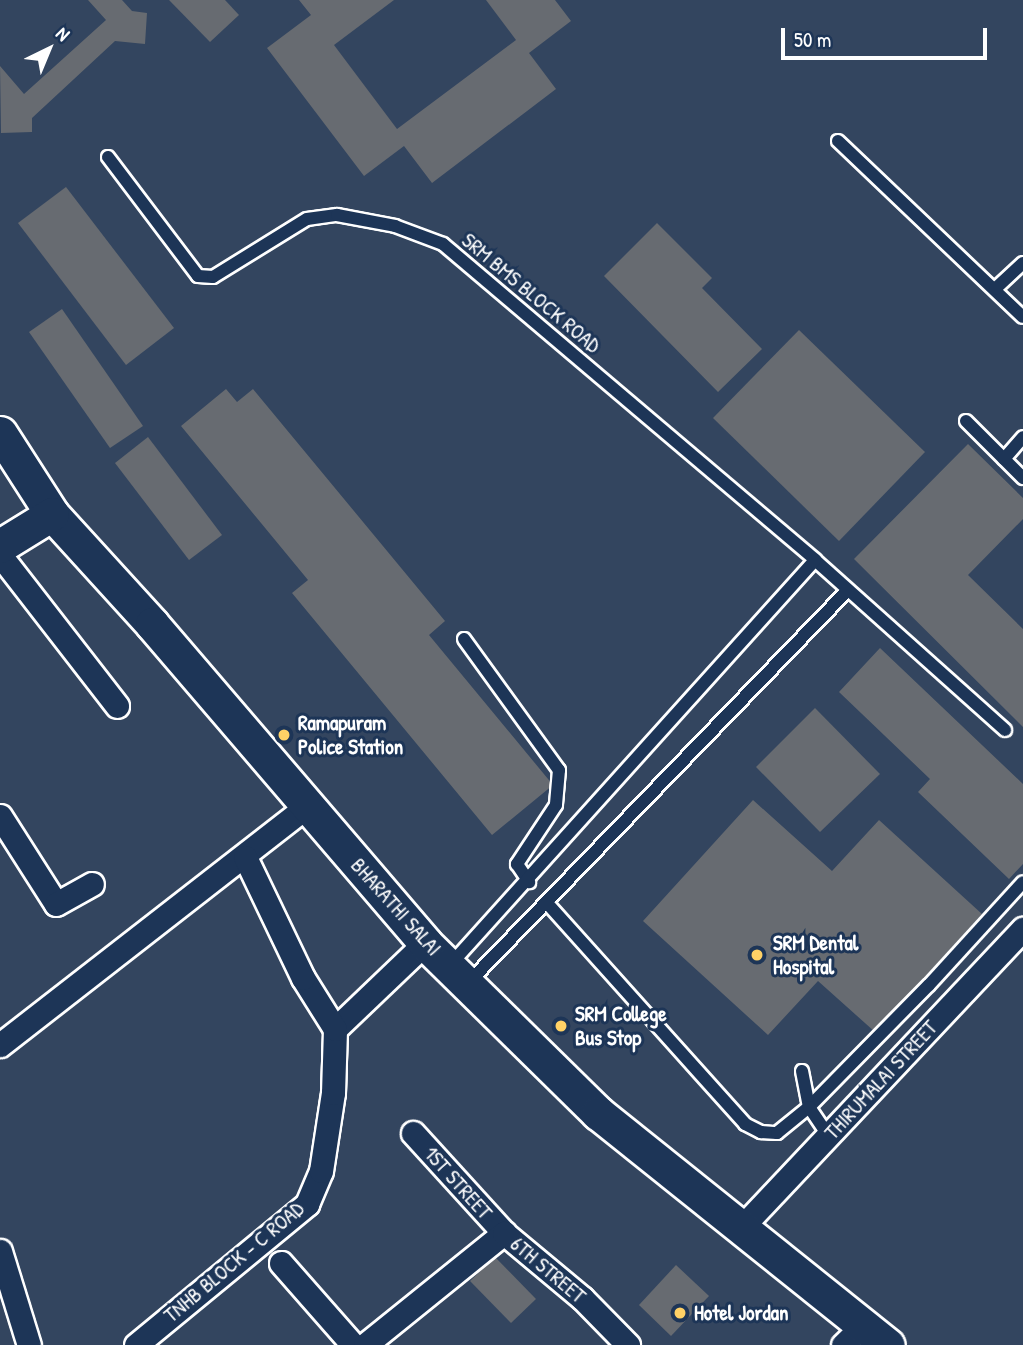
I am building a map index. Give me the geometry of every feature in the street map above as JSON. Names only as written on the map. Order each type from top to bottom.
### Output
[{"type":"street","name":"BHARATHI SALAI","points":[[0,433],[52,514],[425,943],[598,1113],[865,1338]]},
{"type":"street","points":[[0,546],[52,514]]},
{"type":"street","points":[[0,555],[117,706]]},
{"type":"street","points":[[0,1045],[245,857],[307,806]]},
{"type":"street","points":[[0,816],[55,904],[92,884]]},
{"type":"street","points":[[245,857],[303,978],[335,1029],[425,943]]},
{"type":"street","name":"THIRUMALAI STREET","points":[[739,1230],[1023,929]]},
{"type":"street","name":"TNHB BLOCK - C ROAD","points":[[136,1345],[306,1204],[321,1171],[329,1119],[335,1029]]},
{"type":"street","name":"1ST STREET","points":[[413,1133],[504,1233]]},
{"type":"street","name":"6TH STREET","points":[[365,1345],[504,1233],[582,1298],[628,1345]]},
{"type":"street","points":[[0,1251],[29,1345]]},
{"type":"street","points":[[281,1263],[353,1345]]},
{"type":"lane","points":[[838,141],[1023,317]]},
{"type":"lane","name":"SRM BMS BLOCK ROAD","points":[[108,157],[198,276],[213,277],[307,219],[317,217],[337,215],[396,226],[443,244],[815,561],[1005,730]]},
{"type":"lane","points":[[995,289],[1023,263]]},
{"type":"lane","points":[[966,421],[1023,478]]},
{"type":"lane","points":[[1004,459],[1023,437]]},
{"type":"lane","points":[[459,974],[529,882],[815,561]]},
{"type":"lane","points":[[459,974],[547,904],[848,590]]},
{"type":"lane","points":[[464,639],[559,770],[556,805],[517,864],[529,882]]},
{"type":"lane","points":[[547,904],[745,1124],[761,1132],[777,1133],[809,1107],[1023,882]]},
{"type":"lane","points":[[802,1071],[809,1107],[828,1135]]},
{"type":"building","points":[[88,0],[122,0],[132,11],[147,13],[145,44],[115,41],[32,118],[32,132],[1,133],[0,66],[24,94],[106,20]]},
{"type":"building","points":[[169,0],[225,0],[239,15],[210,42]]},
{"type":"building","points":[[299,0],[394,0],[334,45],[397,129],[516,40],[486,0],[555,0],[571,21],[529,53],[556,89],[432,183],[404,146],[364,176],[267,48],[311,15]]},
{"type":"building","points":[[66,187],[174,328],[126,365],[18,223]]},
{"type":"building","points":[[657,223],[712,278],[702,288],[762,349],[718,392],[604,276]]},
{"type":"building","points":[[62,309],[143,426],[110,448],[29,332]]},
{"type":"building","points":[[799,330],[925,452],[839,541],[713,418]]},
{"type":"building","points":[[226,389],[237,402],[253,389],[445,621],[429,635],[553,785],[492,835],[292,593],[308,580],[181,426]]},
{"type":"building","points":[[148,437],[222,535],[189,560],[115,463]]},
{"type":"building","points":[[968,444],[1023,498],[1023,519],[968,575],[1023,629],[1023,727],[854,559]]},
{"type":"building","points":[[880,648],[1023,784],[1023,864],[1009,879],[918,792],[930,779],[839,692]]},
{"type":"building","points":[[815,708],[880,774],[820,832],[756,767]]},
{"type":"building","points":[[753,800],[832,871],[879,820],[982,914],[875,1032],[818,981],[768,1035],[643,921]]},
{"type":"building","points":[[495,1257],[536,1299],[511,1323],[470,1281]]},
{"type":"building","points":[[676,1265],[709,1296],[671,1336],[639,1305]]},
{"type":"place","name":"Ramapuram Police Station","points":[[284,735]]},
{"type":"place","name":"SRM Dental Hospital","points":[[757,955]]},
{"type":"place","name":"SRM College Bus Stop","points":[[561,1026]]},
{"type":"place","name":"Hotel Jordan","points":[[680,1313]]}]
